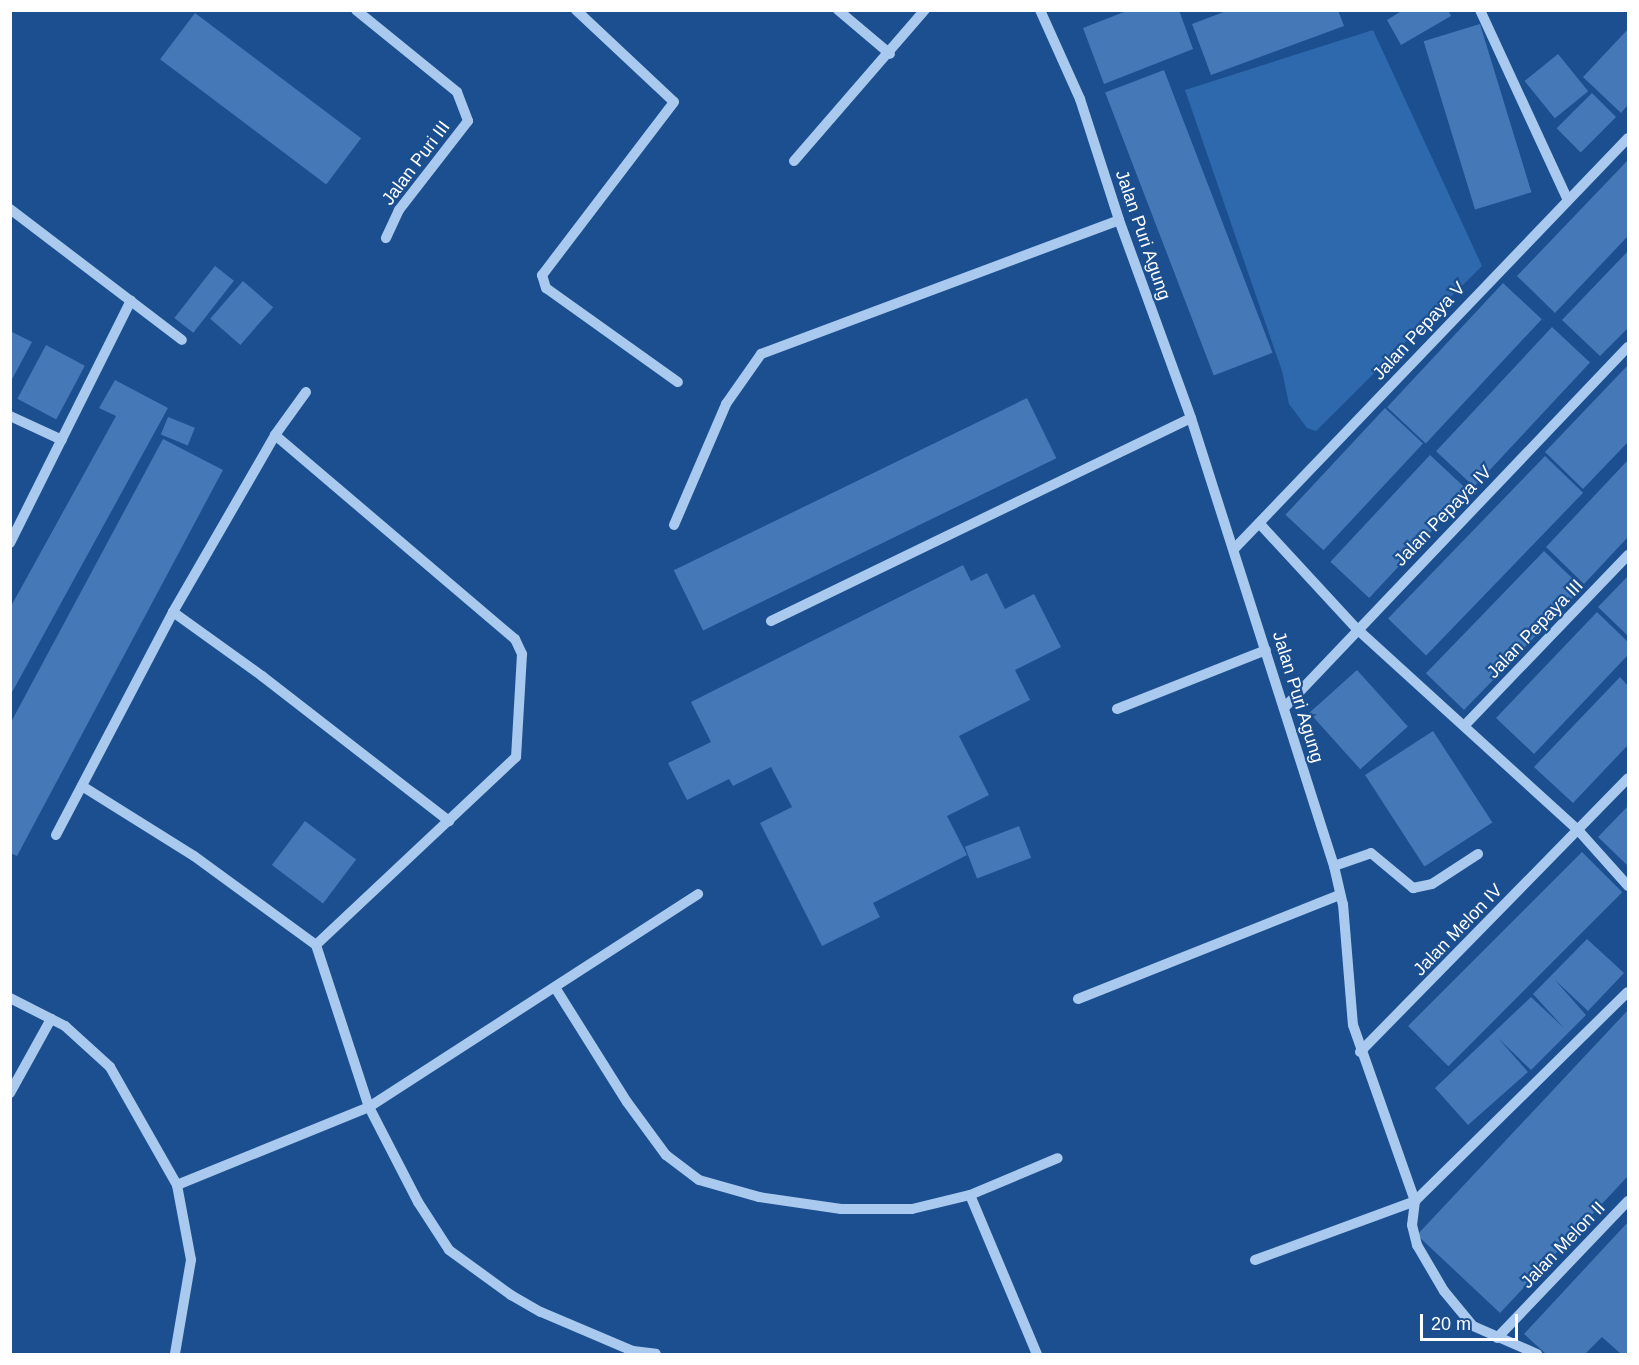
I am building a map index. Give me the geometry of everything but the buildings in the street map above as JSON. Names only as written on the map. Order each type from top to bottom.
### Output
[{"type":"street","points":[[576,10],[674,102],[542,275],[546,288],[678,382]]},
{"type":"street","points":[[838,10],[890,54]]},
{"type":"street","points":[[794,161],[890,54],[926,10]]},
{"type":"street","name":"Jalan Puri Agung","points":[[1040,10],[1080,99],[1119,220],[1191,418],[1235,548],[1334,866],[1340,895],[1353,1025],[1360,1052],[1414,1201],[1412,1225],[1417,1245],[1444,1291],[1473,1326],[1537,1354]]},
{"type":"street","points":[[1480,10],[1567,198]]},
{"type":"street","name":"Jalan Puri III","points":[[358,11],[457,92],[468,121],[399,210],[386,238]]},
{"type":"street","name":"Jalan Pepaya V","points":[[1235,548],[1567,198],[1628,139]]},
{"type":"street","points":[[10,209],[182,340]]},
{"type":"street","points":[[674,525],[726,404],[761,354],[1119,220]]},
{"type":"street","points":[[10,543],[131,300]]},
{"type":"street","name":"Jalan Pepaya IV","points":[[1284,708],[1357,629],[1629,347]]},
{"type":"street","points":[[56,835],[173,612],[275,435],[306,392]]},
{"type":"street","points":[[10,416],[62,440]]},
{"type":"street","points":[[771,621],[1191,418]]},
{"type":"street","points":[[275,435],[520,645],[516,758],[316,945]]},
{"type":"street","points":[[1260,524],[1357,629],[1465,725],[1578,831],[1629,886]]},
{"type":"street","name":"Jalan Pepaya III","points":[[1465,725],[1629,555]]},
{"type":"street","points":[[173,612],[262,676],[449,821]]},
{"type":"street","points":[[1117,709],[1266,650]]},
{"type":"street","name":"Jalan Melon IV","points":[[1360,1052],[1629,778]]},
{"type":"street","points":[[82,786],[194,856],[316,945],[369,1107],[418,1202],[449,1250],[511,1295],[541,1311],[633,1351],[656,1354]]},
{"type":"street","points":[[1334,866],[1371,853],[1413,888],[1432,884],[1478,854]]},
{"type":"street","points":[[177,1185],[369,1107],[556,989],[698,894]]},
{"type":"street","points":[[1078,999],[1340,895]]},
{"type":"street","points":[[556,989],[633,1111],[666,1155],[699,1180],[759,1197],[841,1209],[912,1209],[970,1195],[1058,1158]]},
{"type":"street","points":[[1255,1260],[1414,1201],[1629,992]]},
{"type":"street","points":[[10,998],[65,1026],[110,1067],[177,1185],[191,1260],[175,1354]]},
{"type":"street","points":[[10,1093],[51,1019]]},
{"type":"street","points":[[970,1195],[1037,1354]]},
{"type":"street","name":"Jalan Melon II","points":[[1497,1338],[1629,1201]]},
{"type":"shaded area","points":[[1373,30],[1482,266],[1316,431],[1307,428],[1289,404],[1282,371],[1185,90]]}]
